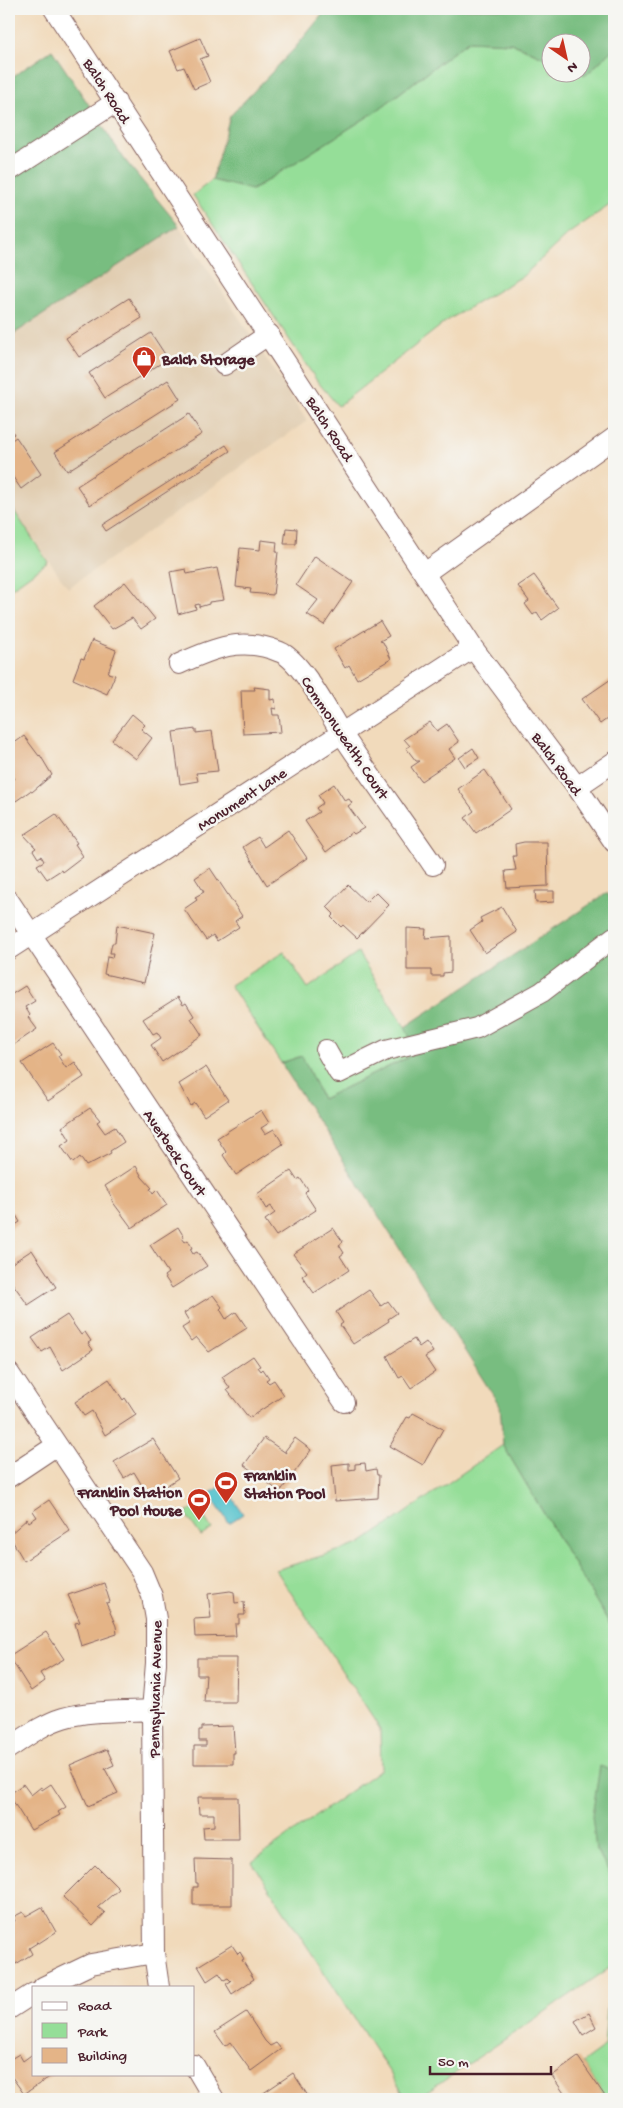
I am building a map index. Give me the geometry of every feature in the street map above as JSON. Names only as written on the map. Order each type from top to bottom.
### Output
[{"type":"street","name":"Balch Road","points":[[54,9],[269,334],[473,648],[577,787],[614,842]]},
{"type":"street","points":[[9,171],[116,102]]},
{"type":"street","points":[[224,365],[269,334]]},
{"type":"street","points":[[425,573],[614,438]]},
{"type":"street","name":"Commonwealth Court","points":[[178,664],[206,652],[246,642],[282,652],[309,680],[341,733],[434,865]]},
{"type":"street","name":"Monument Lane","points":[[9,949],[473,648]]},
{"type":"street","points":[[577,787],[614,762]]},
{"type":"street","name":"Averbeck Court","points":[[9,901],[344,1402]]},
{"type":"street","points":[[326,1050],[339,1073],[386,1050],[477,1028],[542,992],[614,937]]},
{"type":"street","name":"Pennsylvania Avenue","points":[[9,1373],[142,1572],[152,1596],[156,1619],[156,1654],[152,1710],[154,1953],[159,1986]]},
{"type":"street","points":[[9,1477],[57,1445]]},
{"type":"street","points":[[9,1748],[38,1729],[63,1718],[99,1713],[152,1710]]},
{"type":"street","points":[[45,1986],[91,1964],[154,1953]]},
{"type":"street","points":[[9,2009],[32,1994]]},
{"type":"street","points":[[195,2068],[214,2099]]},
{"type":"shaded area","name":"Balch Storage","points":[[179,226],[307,421],[68,588],[9,503],[9,337]]},
{"type":"green space","points":[[327,9],[614,9],[614,48],[590,71],[590,32],[540,32],[540,56],[511,43],[468,41],[375,112],[252,190],[212,180],[230,116],[295,48]]},
{"type":"green space","points":[[468,41],[511,43],[540,56],[540,82],[590,82],[590,71],[614,48],[614,202],[568,234],[523,276],[448,320],[338,406],[317,381],[193,195],[212,180],[252,190],[375,112]]},
{"type":"green space","points":[[52,50],[93,111],[9,167],[9,79]]},
{"type":"green space","points":[[97,118],[125,160],[179,226],[9,337],[9,176]]},
{"type":"green space","points":[[9,503],[48,562],[9,590]]},
{"type":"green space","points":[[607,893],[614,904],[614,1631],[503,1445],[500,1406],[281,1063],[302,1056],[322,1099],[417,1053],[405,1027]]},
{"type":"green space","points":[[284,952],[308,988],[358,953],[405,1027],[417,1053],[322,1099],[302,1056],[281,1063],[230,985]]},
{"type":"green space","points":[[503,1445],[614,1631],[614,1771],[600,1767],[596,1850],[614,1880],[614,1965],[417,2099],[407,2099],[252,1862],[381,1769],[380,1729],[276,1570],[360,1544]]},
{"type":"green space","name":"Franklin Station Pool House","points":[[197,1506],[212,1529],[201,1536],[185,1513]]},
{"type":"green space","points":[[600,1766],[614,1771],[614,1880],[596,1850],[592,1816]]},
{"type":"green space","points":[[608,1994],[614,1997],[614,2091],[607,2099],[582,2063],[604,2047]]},
{"type":"water","name":"Franklin Station Pool","points":[[224,1484],[243,1514],[229,1523],[209,1494]]},
{"type":"building","points":[[200,38],[208,56],[200,59],[210,82],[194,89],[184,67],[178,69],[170,51]]},
{"type":"building","points":[[129,298],[142,318],[79,357],[66,338]]},
{"type":"building","points":[[151,333],[168,359],[105,398],[89,373]]},
{"type":"building","points":[[168,380],[180,399],[67,471],[55,452]]},
{"type":"building","points":[[189,414],[202,434],[90,505],[77,486]]},
{"type":"building","points":[[9,426],[14,434],[9,438]]},
{"type":"building","points":[[16,437],[41,474],[21,489],[9,471],[9,442]]},
{"type":"building","points":[[226,445],[230,451],[106,531],[102,525]]},
{"type":"building","points":[[286,528],[297,529],[296,544],[284,544]]},
{"type":"building","points":[[261,540],[277,542],[276,552],[278,552],[273,595],[250,593],[251,589],[236,587],[240,548],[260,550]]},
{"type":"building","points":[[315,556],[353,582],[324,625],[307,614],[318,600],[296,585]]},
{"type":"building","points":[[217,568],[224,600],[209,602],[209,604],[199,607],[199,604],[195,605],[196,609],[178,614],[170,572],[186,569],[187,574]]},
{"type":"building","points":[[534,575],[558,608],[542,620],[537,612],[533,615],[525,604],[529,601],[518,586]]},
{"type":"building","points":[[125,582],[155,619],[141,629],[132,618],[112,629],[94,606]]},
{"type":"building","points":[[380,621],[389,636],[380,641],[383,642],[391,659],[357,679],[349,665],[345,668],[334,649]]},
{"type":"building","points":[[92,640],[116,650],[108,673],[115,675],[107,694],[73,679],[81,658],[84,659]]},
{"type":"building","points":[[614,677],[614,714],[600,724],[582,699]]},
{"type":"building","points":[[254,687],[270,689],[270,700],[275,699],[276,709],[272,708],[273,715],[279,715],[281,732],[243,734],[241,690],[255,690]]},
{"type":"building","points":[[132,714],[145,725],[141,729],[152,738],[136,759],[112,740]]},
{"type":"building","points":[[430,722],[437,731],[447,724],[459,742],[449,749],[455,758],[421,781],[411,767],[420,761],[416,761],[406,748],[410,746],[404,739]]},
{"type":"building","points":[[196,729],[196,733],[212,731],[218,771],[196,773],[198,781],[180,784],[173,732]]},
{"type":"building","points":[[24,736],[40,755],[52,775],[32,792],[30,791],[16,801],[9,792],[9,784],[15,779],[9,771],[9,747]]},
{"type":"building","points":[[473,748],[479,758],[465,767],[459,758]]},
{"type":"building","points":[[485,770],[511,809],[476,833],[465,818],[474,811],[458,789]]},
{"type":"building","points":[[334,784],[345,801],[349,799],[352,803],[348,806],[364,828],[354,834],[352,832],[326,852],[305,821],[319,812],[316,808],[323,803],[318,795]]},
{"type":"building","points":[[56,814],[77,843],[75,844],[83,856],[62,872],[61,870],[47,879],[37,865],[44,861],[41,856],[38,858],[33,850],[36,848],[24,835]]},
{"type":"building","points":[[288,830],[307,858],[267,885],[243,847],[258,837],[264,847]]},
{"type":"building","points":[[547,842],[548,886],[507,888],[505,871],[516,870],[513,856],[516,856],[515,844]]},
{"type":"building","points":[[210,868],[242,916],[235,921],[239,927],[217,941],[213,935],[206,940],[184,909],[197,900],[195,897],[204,892],[195,878]]},
{"type":"building","points":[[348,885],[366,902],[376,892],[389,905],[357,938],[331,917],[334,914],[327,907]]},
{"type":"building","points":[[535,891],[554,891],[554,902],[536,903]]},
{"type":"building","points":[[502,907],[517,932],[485,953],[470,930],[482,922],[480,918]]},
{"type":"building","points":[[117,925],[155,933],[144,983],[104,974],[107,957],[112,958],[113,953],[110,953],[112,943],[115,943]]},
{"type":"building","points":[[407,928],[426,929],[425,938],[451,936],[451,972],[443,973],[443,976],[431,976],[431,970],[407,970]]},
{"type":"building","points":[[25,986],[35,1001],[25,1007],[30,1015],[28,1017],[37,1029],[9,1048],[9,996]]},
{"type":"building","points":[[178,997],[183,1005],[186,1003],[194,1016],[191,1018],[202,1035],[162,1062],[151,1045],[161,1038],[157,1032],[153,1034],[143,1019]]},
{"type":"building","points":[[53,1043],[61,1054],[58,1056],[66,1068],[75,1062],[84,1077],[48,1101],[22,1063]]},
{"type":"building","points":[[206,1067],[228,1100],[204,1116],[195,1103],[191,1106],[179,1084]]},
{"type":"building","points":[[90,1108],[100,1120],[97,1122],[105,1133],[115,1127],[124,1142],[110,1151],[111,1153],[86,1166],[80,1157],[73,1163],[61,1146],[70,1140],[62,1127]]},
{"type":"building","points":[[261,1110],[269,1123],[261,1128],[265,1134],[274,1129],[283,1144],[236,1175],[223,1155],[226,1152],[217,1138]]},
{"type":"building","points":[[136,1166],[142,1177],[152,1188],[150,1189],[153,1194],[157,1190],[167,1205],[132,1228],[112,1201],[113,1199],[105,1186]]},
{"type":"building","points":[[291,1171],[297,1180],[300,1178],[308,1190],[305,1193],[316,1210],[276,1236],[265,1220],[275,1213],[271,1206],[266,1209],[257,1194]]},
{"type":"building","points":[[9,1211],[11,1214],[14,1212],[20,1222],[9,1229]]},
{"type":"building","points":[[178,1227],[185,1242],[188,1240],[193,1254],[197,1252],[207,1266],[172,1288],[164,1276],[168,1273],[150,1245]]},
{"type":"building","points":[[333,1228],[343,1242],[339,1245],[344,1253],[340,1256],[349,1270],[314,1293],[302,1276],[307,1272],[293,1254]]},
{"type":"building","points":[[32,1250],[56,1287],[28,1305],[13,1284],[9,1287],[9,1265]]},
{"type":"building","points":[[369,1290],[381,1306],[388,1301],[397,1313],[388,1319],[389,1321],[353,1344],[340,1325],[343,1323],[336,1312]]},
{"type":"building","points":[[213,1295],[222,1307],[220,1309],[226,1319],[236,1312],[247,1328],[209,1352],[196,1337],[191,1341],[182,1328],[190,1323],[184,1313]]},
{"type":"building","points":[[67,1315],[81,1335],[85,1332],[91,1341],[88,1343],[93,1350],[63,1370],[50,1347],[42,1352],[32,1338]]},
{"type":"building","points":[[414,1339],[419,1347],[426,1342],[433,1352],[425,1357],[435,1372],[411,1388],[403,1376],[399,1378],[387,1356]]},
{"type":"building","points":[[253,1356],[260,1366],[258,1367],[261,1371],[263,1369],[269,1378],[266,1380],[269,1383],[274,1380],[284,1395],[249,1418],[227,1390],[230,1388],[222,1377]]},
{"type":"building","points":[[109,1379],[136,1415],[105,1435],[92,1411],[84,1416],[75,1402]]},
{"type":"building","points":[[413,1413],[443,1429],[423,1465],[390,1446],[407,1417],[410,1418]]},
{"type":"building","points":[[264,1438],[286,1453],[285,1451],[295,1438],[311,1450],[280,1492],[244,1465]]},
{"type":"building","points":[[153,1439],[178,1478],[149,1497],[134,1472],[124,1478],[114,1462]]},
{"type":"building","points":[[349,1463],[349,1470],[355,1469],[355,1464],[365,1463],[366,1471],[376,1469],[377,1475],[379,1475],[378,1498],[335,1501],[332,1465]]},
{"type":"building","points":[[49,1500],[70,1531],[24,1561],[9,1535],[27,1519],[29,1522],[37,1517],[33,1511]]},
{"type":"building","points":[[104,1583],[110,1602],[106,1603],[116,1626],[117,1634],[81,1646],[75,1623],[80,1622],[68,1595]]},
{"type":"building","points":[[234,1592],[235,1603],[244,1602],[245,1615],[239,1615],[239,1624],[235,1624],[236,1636],[195,1637],[194,1619],[211,1618],[208,1594]]},
{"type":"building","points":[[46,1632],[64,1659],[40,1673],[45,1681],[31,1691],[9,1656]]},
{"type":"building","points":[[197,1658],[237,1658],[236,1702],[204,1702],[206,1675],[197,1675]]},
{"type":"building","points":[[233,1726],[235,1753],[233,1753],[233,1764],[194,1764],[194,1746],[206,1746],[206,1741],[199,1741],[199,1730],[202,1730],[202,1727]]},
{"type":"building","points":[[107,1749],[114,1765],[105,1769],[118,1793],[88,1806],[70,1765]]},
{"type":"building","points":[[23,1784],[31,1795],[41,1787],[42,1790],[51,1784],[66,1807],[58,1812],[60,1815],[31,1830],[9,1795]]},
{"type":"building","points":[[198,1797],[238,1797],[239,1839],[204,1839],[203,1827],[214,1826],[214,1814],[199,1814]]},
{"type":"building","points":[[195,1859],[232,1860],[232,1905],[193,1905],[193,1887],[198,1887],[198,1883],[196,1883]]},
{"type":"building","points":[[95,1865],[119,1889],[98,1907],[105,1913],[93,1926],[63,1897]]},
{"type":"building","points":[[42,1907],[56,1932],[39,1943],[36,1942],[29,1948],[32,1954],[16,1964],[9,1951],[9,1925],[15,1921],[13,1917],[23,1912],[26,1916]]},
{"type":"building","points":[[232,1945],[238,1954],[240,1952],[244,1959],[242,1960],[254,1979],[232,1994],[226,1984],[231,1981],[228,1978],[224,1980],[219,1973],[207,1981],[198,1966]]},
{"type":"building","points":[[246,2012],[265,2041],[270,2046],[276,2043],[281,2049],[251,2071],[230,2042],[225,2046],[215,2032]]},
{"type":"building","points":[[589,2013],[596,2027],[583,2035],[575,2021]]},
{"type":"building","points":[[19,2054],[23,2061],[32,2054],[32,2076],[51,2076],[24,2094],[9,2073],[9,2060]]},
{"type":"building","points":[[578,2057],[607,2099],[568,2099],[552,2076]]},
{"type":"building","points":[[293,2073],[310,2099],[265,2099],[262,2094]]},
{"type":"building","points":[[614,2091],[614,2099],[607,2099]]},
{"type":"place","name":"Balch Storage","points":[[144,379]]},
{"type":"place","name":"Franklin Station Pool","points":[[226,1504]]},
{"type":"place","name":"Franklin Station Pool House","points":[[199,1521]]}]
